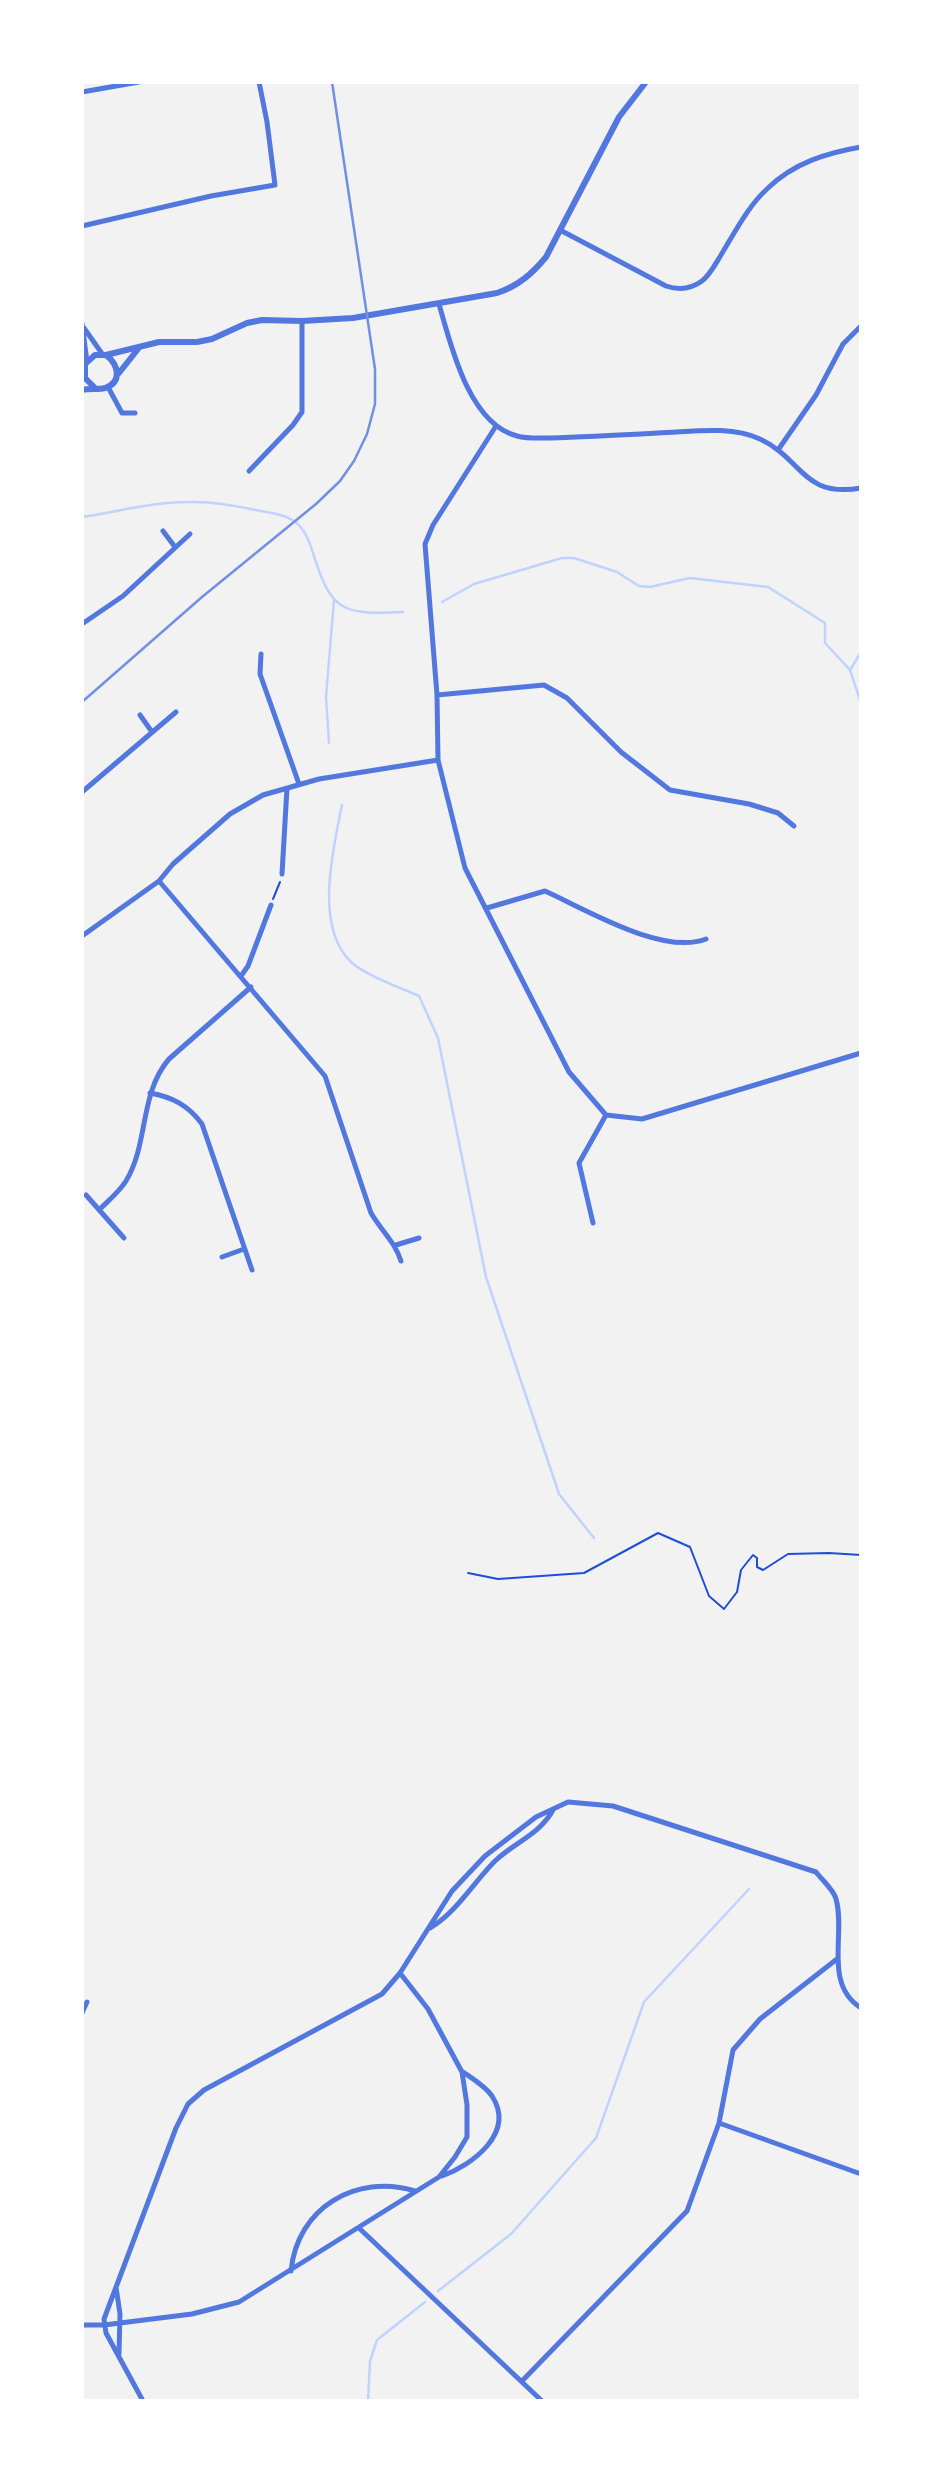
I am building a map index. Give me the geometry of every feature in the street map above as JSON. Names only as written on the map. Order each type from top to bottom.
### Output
[{"type":"street","points":[[82,92],[139,82]]},
{"type":"street","points":[[82,226],[211,196],[275,185],[259,82]]},
{"type":"street","points":[[85,364],[95,355],[159,342],[197,342],[212,339],[247,323],[262,320],[302,321],[360,317],[498,293],[515,286],[541,263],[619,117],[646,82]]},
{"type":"street","points":[[560,230],[666,286],[678,290],[690,287],[702,281],[712,270],[751,208],[766,189],[788,171],[830,152],[861,148]]},
{"type":"street","points":[[439,304],[470,395],[481,412],[496,426],[517,436],[550,438],[728,431],[762,440],[778,450],[821,487],[842,491],[861,488]]},
{"type":"street","points":[[249,471],[302,412],[302,321]]},
{"type":"street","points":[[83,326],[117,367],[116,379]]},
{"type":"street","points":[[83,326],[85,378],[94,387]]},
{"type":"street","points":[[778,450],[816,395],[843,344],[861,326]]},
{"type":"street","points":[[82,390],[108,387],[139,347]]},
{"type":"street","points":[[108,387],[122,413],[135,413]]},
{"type":"street","points":[[496,426],[433,525],[425,544],[437,695],[438,760],[465,868],[569,1072],[606,1115],[642,1119],[861,1053]]},
{"type":"street","points":[[163,531],[175,547]]},
{"type":"street","points":[[82,624],[123,596],[190,534]]},
{"type":"street","points":[[261,654],[260,674],[299,783]]},
{"type":"street","points":[[437,695],[544,685],[567,698],[621,752],[670,790],[749,804],[778,813],[794,826]]},
{"type":"street","points":[[82,792],[176,712]]},
{"type":"street","points":[[139,715],[152,732]]},
{"type":"street","points":[[82,926],[84,935],[159,881],[173,864],[230,814],[263,795],[299,783],[438,760]]},
{"type":"street","points":[[282,874],[287,788]]},
{"type":"street","points":[[159,881],[325,1076],[371,1213],[382,1232],[396,1245],[401,1261]]},
{"type":"street","points":[[487,908],[545,891],[642,935],[672,943],[706,939]]},
{"type":"street","points":[[241,976],[248,966],[271,905]]},
{"type":"street","points":[[100,1209],[127,1180],[158,1072],[169,1059],[251,987]]},
{"type":"street","points":[[150,1093],[179,1102],[193,1112],[202,1124],[252,1270]]},
{"type":"street","points":[[593,1223],[579,1163],[606,1115]]},
{"type":"street","points":[[86,1195],[124,1238]]},
{"type":"street","points":[[396,1245],[419,1238]]},
{"type":"street","points":[[222,1257],[244,1249]]},
{"type":"street","points":[[143,2401],[104,2325],[106,2312],[176,2128],[188,2104],[204,2090],[249,2064],[382,1994],[400,1973],[452,1891],[485,1856],[536,1817],[568,1802],[613,1806],[816,1872],[836,1897],[839,1936],[837,1959],[844,1990],[861,2008]]},
{"type":"street","points":[[427,1930],[443,1921],[496,1860],[547,1821],[553,1809]]},
{"type":"street","points":[[522,2381],[687,2211],[719,2123],[733,2050],[760,2019],[837,1959]]},
{"type":"street","points":[[400,1973],[428,2009],[462,2072],[467,2105],[467,2137],[439,2177]]},
{"type":"street","points":[[82,2013],[87,2002]]},
{"type":"street","points":[[82,2325],[104,2325],[218,2309],[251,2297],[439,2177],[477,2157],[486,2149],[497,2130],[498,2109],[494,2099],[479,2083],[462,2072]]},
{"type":"street","points":[[719,2123],[861,2174]]},
{"type":"street","points":[[290,2271],[292,2253],[307,2223],[330,2203],[356,2189],[378,2186],[397,2186],[415,2192]]},
{"type":"street","points":[[359,2228],[542,2401]]},
{"type":"street","points":[[116,2287],[120,2357]]},
{"type":"path","points":[[271,905],[282,874]]},
{"type":"path","points":[[468,1573],[498,1579],[584,1573],[658,1533],[690,1547],[709,1596],[724,1609],[737,1592],[741,1570],[753,1555],[757,1558],[757,1567],[764,1570],[788,1554],[861,1555]]},
{"type":"waterway","points":[[82,517],[175,502],[215,503],[281,515],[296,523],[305,533],[325,586],[341,605],[365,612],[403,612]]},
{"type":"waterway","points":[[442,602],[474,584],[562,558],[574,558],[617,572],[639,586],[650,587],[690,578],[768,587],[825,623],[825,643],[850,670],[861,703]]},
{"type":"waterway","points":[[329,743],[326,697],[334,600]]},
{"type":"waterway","points":[[850,670],[861,652]]},
{"type":"waterway","points":[[342,805],[329,887],[333,929],[340,947],[357,967],[419,996],[438,1038],[486,1277],[559,1494],[594,1538]]},
{"type":"waterway","points":[[438,2291],[511,2234],[596,2138],[644,2002],[749,1889]]},
{"type":"waterway","points":[[368,2401],[370,2361],[377,2340],[425,2302]]},
{"type":"railway","points":[[82,702],[202,597],[316,504],[340,481],[354,461],[367,434],[375,404],[375,369],[332,82]]}]
